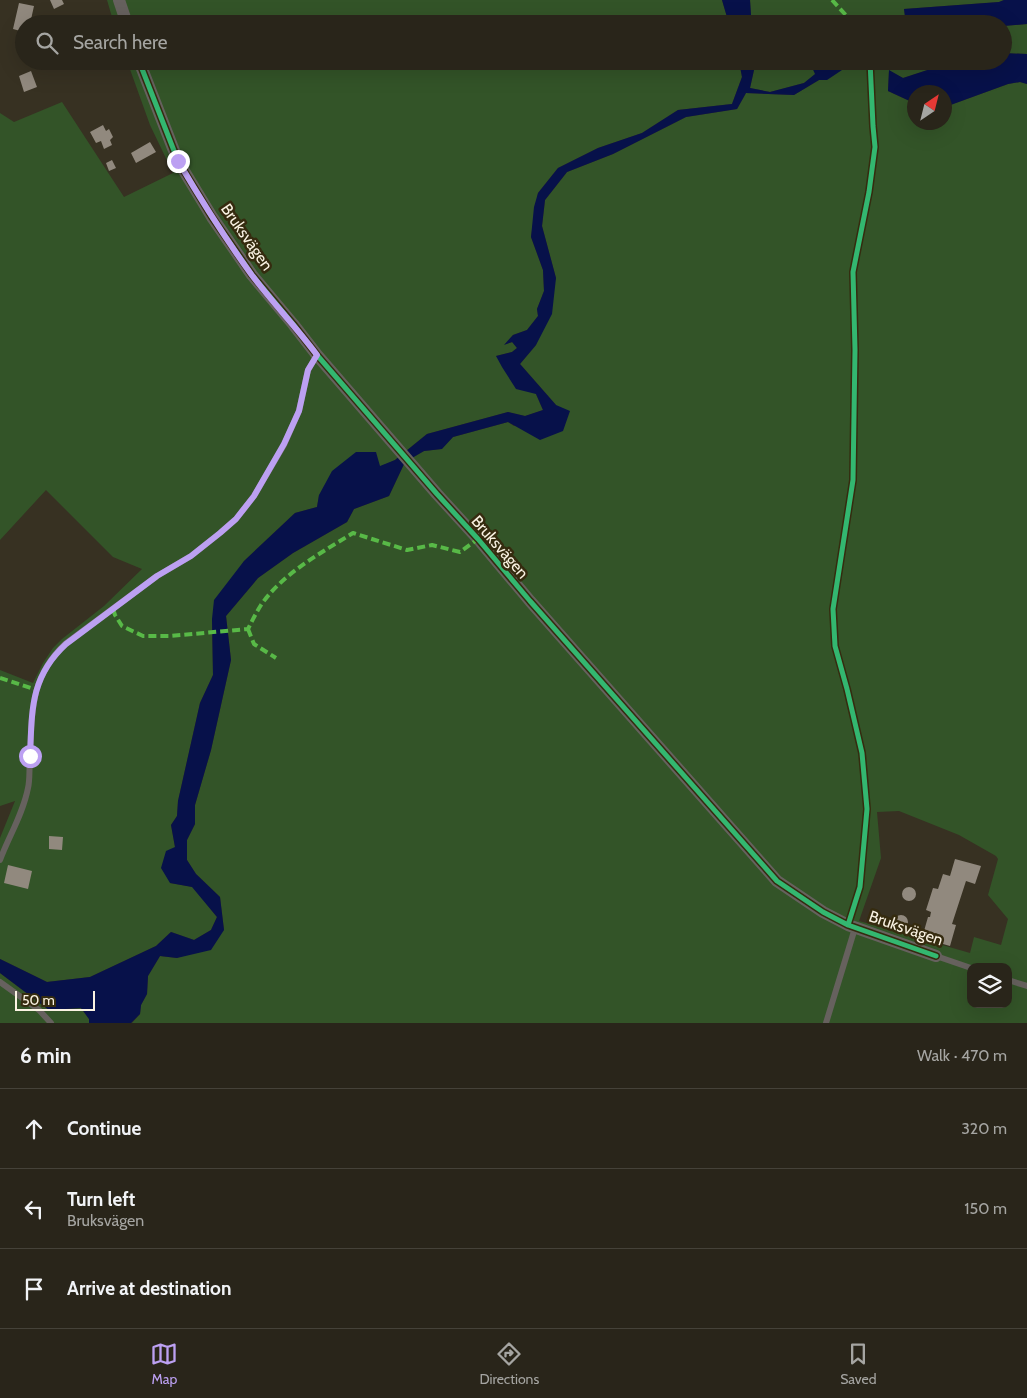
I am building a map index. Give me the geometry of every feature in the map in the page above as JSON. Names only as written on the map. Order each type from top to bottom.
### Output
[{"type":"street","points":[[120,0],[124,15]]},
{"type":"street","name":"Bruksvägen","points":[[143,70],[178,161],[212,217],[252,275],[317,355],[530,601],[777,881],[823,912],[855,928],[936,956]]},
{"type":"lane","points":[[0,860],[29,787],[32,704],[44,672],[53,655],[157,576],[191,556],[236,519],[254,496],[284,444],[299,411],[308,370],[317,355]]},
{"type":"lane","points":[[826,1023],[855,928]]},
{"type":"lane","name":"Bruksvägen","points":[[936,956],[967,967]]},
{"type":"lane","points":[[1012,981],[1027,986]]},
{"type":"lane","points":[[0,982],[39,1010],[51,1023]]},
{"type":"green space","points":[[107,0],[722,0],[726,15],[111,15]]},
{"type":"green space","points":[[750,0],[1004,0],[999,2],[904,9],[905,15],[751,15]]},
{"type":"green space","points":[[1027,24],[1027,54],[1012,53],[1012,25]]},
{"type":"green space","points":[[130,70],[741,70],[742,77],[732,104],[678,110],[642,133],[598,148],[558,168],[538,193],[531,237],[543,270],[544,291],[537,309],[538,316],[527,330],[513,335],[505,344],[513,342],[517,348],[512,352],[496,356],[536,394],[543,410],[525,416],[508,412],[427,434],[395,460],[319,495],[317,507],[295,513],[244,561],[212,619],[213,675],[200,703],[178,801],[177,816],[171,825],[175,847],[170,883],[193,887],[217,917],[211,930],[194,940],[171,932],[156,946],[90,977],[47,982],[0,959],[0,838],[15,801],[0,806],[0,670],[33,683],[53,648],[104,606],[142,569],[113,557],[46,490],[0,540],[0,113],[14,122],[62,102],[124,197],[173,173],[150,125]]},
{"type":"green space","points":[[754,70],[814,70],[816,74],[804,83],[770,92],[750,88]]},
{"type":"green space","points":[[841,70],[927,70],[903,78],[889,71],[888,91],[907,100],[907,130],[952,130],[952,104],[1008,84],[1020,82],[1027,84],[1027,1023],[132,1023],[140,1014],[141,1005],[147,994],[148,976],[160,956],[177,958],[224,930],[220,897],[196,874],[187,860],[187,840],[195,824],[195,805],[211,750],[231,660],[226,616],[258,578],[293,553],[347,522],[354,509],[389,496],[405,462],[424,451],[441,449],[453,437],[508,422],[514,426],[556,405],[520,364],[536,345],[556,278],[542,226],[545,200],[567,172],[613,154],[686,117],[737,109],[746,93],[794,95]],"holes":[[[899,811],[959,835],[996,856],[998,859],[988,895],[1008,919],[1001,945],[974,937],[970,953],[859,921],[881,858],[877,812]]]},
{"type":"green space","points":[[0,973],[49,1010],[81,1008],[89,1019],[89,1023],[0,1023]]},
{"type":"shaded area","points":[[722,0],[750,0],[751,15],[726,15]]},
{"type":"shaded area","points":[[1004,0],[1027,0],[1027,24],[1012,25],[1012,15],[905,15],[904,9],[999,2]]},
{"type":"shaded area","points":[[1012,53],[1027,54],[1027,84],[1020,82],[1008,84],[952,104],[952,85],[907,85],[907,100],[888,91],[889,70],[903,78],[927,70],[1012,70]]},
{"type":"shaded area","points":[[741,70],[754,70],[750,88],[770,92],[804,83],[815,74],[813,70],[842,70],[827,80],[819,80],[794,95],[746,93],[737,109],[686,117],[613,154],[567,172],[545,200],[542,226],[556,278],[552,314],[536,345],[520,364],[556,405],[570,411],[563,431],[540,440],[508,422],[453,437],[442,449],[424,451],[405,462],[389,496],[354,509],[347,522],[293,553],[258,578],[226,616],[231,660],[211,750],[195,805],[195,824],[187,840],[187,860],[196,874],[220,897],[224,930],[211,950],[177,958],[160,956],[148,976],[147,994],[141,1005],[140,1014],[131,1023],[89,1023],[89,1019],[81,1008],[49,1010],[0,973],[0,959],[47,982],[90,977],[156,946],[171,932],[194,940],[211,930],[217,917],[192,887],[170,883],[161,868],[166,851],[175,847],[171,825],[177,816],[178,801],[200,703],[213,675],[212,619],[214,600],[244,561],[295,513],[317,507],[319,495],[332,471],[356,452],[376,452],[380,466],[395,460],[427,434],[508,412],[525,416],[543,410],[536,394],[516,389],[496,356],[512,352],[517,348],[512,342],[504,345],[513,335],[527,330],[538,316],[537,309],[544,291],[543,270],[531,237],[534,207],[538,193],[558,168],[598,148],[642,133],[678,110],[732,104],[742,77]]},
{"type":"building","points":[[50,0],[62,0],[64,4],[54,9]]},
{"type":"building","points":[[19,3],[34,6],[32,15],[16,15]]},
{"type":"building","points":[[31,71],[37,87],[24,92],[19,76]]},
{"type":"building","points":[[103,125],[106,131],[109,129],[113,137],[110,140],[112,145],[104,149],[101,141],[96,143],[90,132]]},
{"type":"building","points":[[150,142],[156,152],[136,163],[131,153]]},
{"type":"building","points":[[112,160],[116,168],[109,171],[106,163]]},
{"type":"building","points":[[49,836],[63,837],[62,850],[49,849]]},
{"type":"building","points":[[955,859],[981,866],[975,884],[966,881],[952,924],[956,925],[950,946],[922,938],[928,917],[930,917],[931,912],[926,910],[933,888],[938,889],[943,874],[950,876]]},
{"type":"building","points":[[8,865],[32,871],[28,889],[4,883]]},
{"type":"building","points":[[906,887],[912,887],[916,894],[912,901],[906,901],[902,897],[902,891]]},
{"type":"building","points":[[901,915],[906,917],[908,922],[906,927],[901,929],[896,927],[894,922],[896,917]]},
{"type":"marked path","points":[[832,0],[846,15]]},
{"type":"marked path","points":[[113,609],[122,626],[143,636],[170,636],[248,629],[261,605],[280,583],[303,564],[353,533],[407,550],[432,545],[460,552],[478,539]]},
{"type":"marked path","points":[[248,629],[254,644],[276,658]]},
{"type":"marked path","points":[[0,678],[37,690]]},
{"type":"cycle path","points":[[143,70],[178,161],[212,217],[252,275],[317,355],[437,494],[777,881],[823,912],[848,925],[936,956]]},
{"type":"cycle path","points":[[848,925],[860,887],[867,809],[862,753],[835,646],[833,609],[853,480],[855,350],[853,272],[869,192],[875,147],[870,70]]},
{"type":"route","points":[[30,756],[32,704],[44,672],[53,655],[157,576],[191,556],[236,519],[254,496],[284,444],[299,411],[308,370],[317,355],[252,275],[212,217],[178,161]]}]
